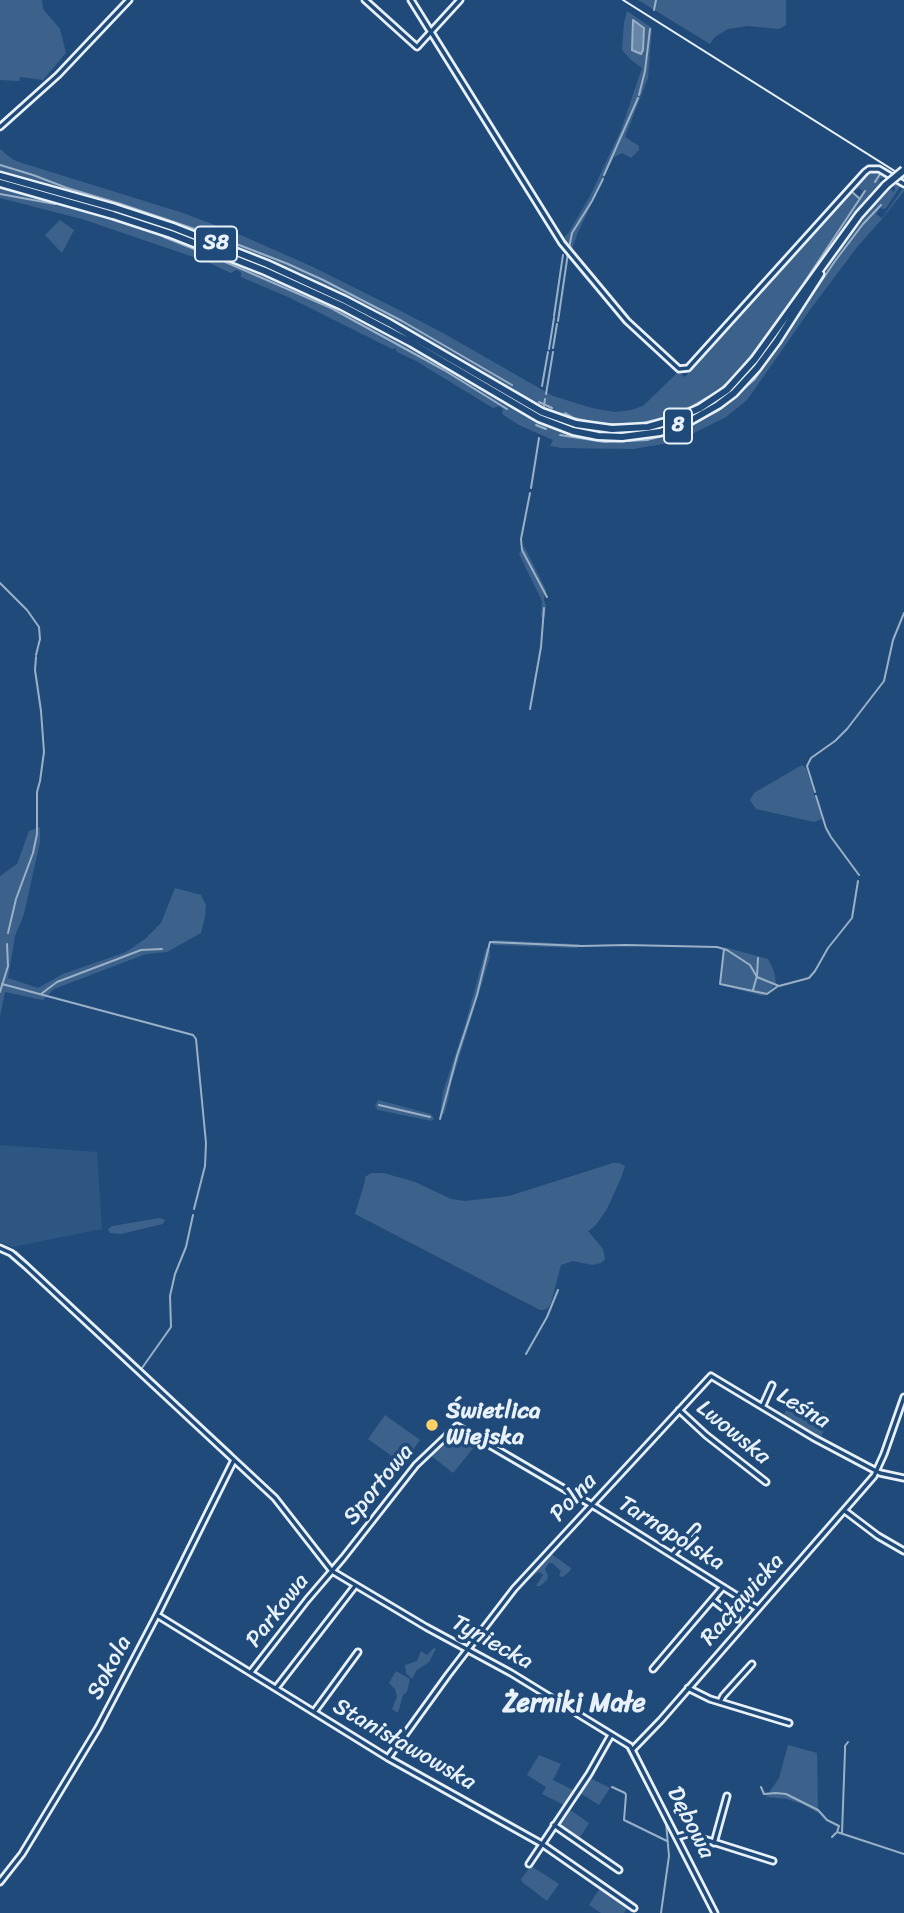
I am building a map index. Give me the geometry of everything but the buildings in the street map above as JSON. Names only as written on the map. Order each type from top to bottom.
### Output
[{"type":"highway","name":"8","points":[[421,340],[529,404],[565,421],[587,427],[635,429],[673,421],[700,408],[738,379],[865,207],[904,170]]},
{"type":"highway","name":"S8","points":[[0,176],[115,208],[223,246],[345,300],[421,340]]},
{"type":"highway","name":"S8","points":[[0,183],[183,238],[277,276],[374,323]]},
{"type":"highway","name":"8","points":[[374,323],[533,415],[573,431],[598,436],[647,435],[672,428],[709,412],[749,378],[777,341],[838,244]]},
{"type":"street","points":[[0,127],[68,64],[129,0]]},
{"type":"street","points":[[365,0],[417,47],[460,0]]},
{"type":"street","points":[[411,0],[562,243],[627,321],[679,369],[688,368],[865,172],[879,169],[904,184]]},
{"type":"street","name":"Tyniecka","points":[[2,1249],[26,1266],[275,1498],[332,1571],[427,1628],[468,1648],[632,1749]]},
{"type":"street","name":"Leśna","points":[[711,1376],[877,1471],[904,1478]]},
{"type":"street","name":"Polna","points":[[388,1758],[514,1589],[711,1376]]},
{"type":"street","points":[[762,1406],[772,1385]]},
{"type":"street","name":"Racławicka","points":[[632,1749],[877,1471],[904,1397]]},
{"type":"street","name":"Lwowska","points":[[679,1410],[766,1482]]},
{"type":"street","name":"Tarnopolska","points":[[457,1426],[591,1505],[758,1609]]},
{"type":"street","name":"Sportowa","points":[[332,1571],[423,1457],[457,1426]]},
{"type":"street","name":"Sokola","points":[[0,1882],[22,1854],[98,1728],[234,1460]]},
{"type":"street","points":[[845,1510],[881,1538],[904,1551]]},
{"type":"street","points":[[673,1555],[697,1527]]},
{"type":"street","name":"Parkowa","points":[[251,1672],[332,1571]]},
{"type":"street","points":[[276,1688],[355,1586]]},
{"type":"street","points":[[653,1669],[723,1587]]},
{"type":"street","points":[[713,1600],[737,1619]]},
{"type":"street","name":"Stanisławowska","points":[[157,1615],[388,1758],[542,1844],[634,1908]]},
{"type":"street","points":[[314,1712],[358,1651]]},
{"type":"street","points":[[720,1702],[752,1664]]},
{"type":"street","points":[[688,1688],[720,1702],[789,1723]]},
{"type":"street","points":[[529,1864],[589,1774],[611,1735]]},
{"type":"street","name":"Dębowa","points":[[632,1749],[715,1913]]},
{"type":"street","points":[[714,1843],[727,1796]]},
{"type":"street","points":[[554,1825],[619,1870]]},
{"type":"street","points":[[677,1837],[688,1834],[773,1861]]},
{"type":"shaded area","points":[[0,0],[42,0],[43,9],[60,29],[66,53],[43,80],[20,77],[19,81],[0,80]]},
{"type":"shaded area","points":[[638,0],[786,0],[786,25],[779,29],[748,26],[728,29],[715,37],[710,44]]},
{"type":"shaded area","points":[[627,11],[652,28],[648,78],[625,137],[639,146],[639,150],[631,158],[622,153],[614,157],[572,249],[562,240],[590,196],[621,130],[642,68],[622,50]]},
{"type":"shaded area","points":[[633,20],[644,28],[641,54],[632,50]]},
{"type":"shaded area","points":[[0,149],[22,163],[183,213],[236,233],[395,308],[553,396],[614,412],[643,406],[678,372],[685,377],[849,191],[859,197],[863,191],[853,187],[861,178],[873,171],[889,177],[879,179],[882,183],[856,213],[753,357],[728,384],[705,401],[677,415],[642,424],[614,426],[583,422],[547,409],[546,406],[535,403],[387,317],[230,244],[99,199],[0,172]]},
{"type":"shaded area","points":[[896,181],[900,187],[886,208],[880,208],[876,214],[882,218],[904,187],[904,191],[812,307],[747,400],[726,417],[688,436],[669,443],[633,449],[550,446],[553,440],[519,425],[502,414],[503,409],[499,406],[493,408],[397,352],[395,348],[392,349],[288,297],[241,277],[241,272],[236,270],[231,273],[205,261],[82,219],[0,198],[0,188],[40,198],[122,222],[221,257],[354,317],[543,424],[577,435],[622,440],[654,436],[686,427],[711,414],[739,392],[775,349],[860,219],[890,188],[893,192],[895,190]]},
{"type":"shaded area","points":[[60,220],[74,230],[62,253],[45,235]]},
{"type":"shaded area","points":[[524,546],[546,590],[545,617],[541,617],[542,601],[519,554]]},
{"type":"shaded area","points":[[802,765],[806,768],[822,819],[814,822],[756,809],[750,800],[754,793]]},
{"type":"shaded area","points":[[40,827],[40,842],[24,914],[15,936],[8,978],[38,988],[63,974],[126,952],[145,939],[161,923],[175,888],[201,895],[206,905],[205,917],[201,933],[167,952],[146,954],[54,989],[43,1000],[5,992],[0,1016],[0,876],[17,864],[29,831]]},
{"type":"shaded area","points":[[493,940],[580,944],[577,948],[493,945]]},
{"type":"shaded area","points":[[724,947],[768,959],[776,983],[770,991],[763,996],[721,985]]},
{"type":"shaded area","points":[[486,948],[490,950],[490,957],[444,1114],[440,1115],[443,1092]]},
{"type":"shaded area","points":[[378,1100],[431,1114],[434,1119],[432,1121],[378,1110],[375,1106]]},
{"type":"shaded area","points":[[0,1145],[97,1152],[102,1229],[13,1247],[0,1242]]},
{"type":"shaded area","points":[[613,1163],[625,1166],[621,1178],[607,1209],[588,1231],[603,1249],[605,1259],[592,1265],[573,1261],[561,1265],[551,1303],[544,1310],[355,1214],[365,1177],[371,1173],[384,1173],[415,1182],[451,1199],[465,1201],[509,1196]]},
{"type":"shaded area","points":[[160,1218],[165,1220],[163,1224],[121,1234],[110,1233],[108,1229],[112,1226]]},
{"type":"shaded area","points":[[795,1396],[832,1416],[820,1438],[783,1416]]},
{"type":"shaded area","points":[[385,1415],[420,1440],[403,1464],[368,1439]]},
{"type":"shaded area","points":[[462,1431],[479,1441],[453,1473],[429,1454]]},
{"type":"shaded area","points":[[550,1553],[571,1568],[570,1571],[563,1577],[559,1576],[561,1571],[549,1563],[545,1569],[547,1580],[536,1586],[543,1575],[541,1573],[538,1572],[529,1580],[527,1577]]},
{"type":"shaded area","points":[[436,1649],[429,1662],[411,1678],[406,1673],[405,1665],[417,1661],[421,1651],[427,1655]]},
{"type":"shaded area","points":[[396,1671],[410,1679],[398,1713],[392,1709],[397,1697],[395,1689],[389,1683]]},
{"type":"shaded area","points":[[788,1745],[817,1753],[818,1813],[787,1799],[766,1797],[779,1778]]},
{"type":"shaded area","points":[[539,1755],[561,1764],[553,1780],[573,1790],[564,1805],[542,1794],[546,1787],[527,1775]]},
{"type":"shaded area","points":[[590,1778],[610,1788],[599,1805],[580,1793]]},
{"type":"shaded area","points":[[569,1809],[589,1823],[579,1839],[559,1823]]},
{"type":"shaded area","points":[[531,1866],[559,1884],[547,1901],[522,1882],[521,1879]]},
{"type":"shaded area","points":[[600,1888],[628,1907],[624,1913],[601,1913],[589,1905]]},
{"type":"waterway","points":[[654,10],[656,0]]},
{"type":"waterway","points":[[639,95],[650,29]]},
{"type":"waterway","points":[[604,175],[638,98]]},
{"type":"waterway","points":[[0,165],[221,238],[288,264],[402,321],[512,385]]},
{"type":"waterway","points":[[875,182],[880,174]]},
{"type":"waterway","points":[[569,248],[572,233],[603,179]]},
{"type":"waterway","points":[[848,193],[851,191],[860,199]]},
{"type":"waterway","points":[[565,413],[591,422],[639,424],[686,410],[718,391],[749,359],[865,191]]},
{"type":"waterway","points":[[0,194],[55,204]]},
{"type":"waterway","points":[[790,258],[841,202]]},
{"type":"waterway","points":[[560,435],[605,442],[647,440],[680,431],[719,410],[755,379],[835,261],[881,205]]},
{"type":"waterway","points":[[164,237],[331,308],[444,370],[507,409]]},
{"type":"waterway","points":[[558,321],[568,253]]},
{"type":"waterway","points":[[554,316],[563,255]]},
{"type":"waterway","points":[[691,368],[786,264]]},
{"type":"waterway","points":[[549,349],[554,318]]},
{"type":"waterway","points":[[553,348],[557,324]]},
{"type":"waterway","points":[[542,386],[548,352]]},
{"type":"waterway","points":[[546,394],[553,352]]},
{"type":"waterway","points":[[544,406],[545,399]]},
{"type":"waterway","points":[[539,402],[552,408]]},
{"type":"waterway","points":[[536,425],[546,429]]},
{"type":"waterway","points":[[531,488],[539,438]]},
{"type":"waterway","points":[[530,493],[521,539],[522,550],[547,597]]},
{"type":"waterway","points":[[0,583],[27,610],[39,627],[40,639],[36,655]]},
{"type":"waterway","points":[[530,709],[541,647],[544,608]]},
{"type":"waterway","points":[[815,792],[807,766],[811,758],[847,729],[884,681],[893,640],[904,613]]},
{"type":"waterway","points":[[8,933],[37,834],[37,792],[44,752],[36,657]]},
{"type":"waterway","points":[[816,796],[826,828],[859,875]]},
{"type":"waterway","points":[[440,1119],[490,942],[717,947],[727,950],[750,965],[757,977],[779,986],[809,978],[815,971],[828,948],[852,918],[858,881]]},
{"type":"waterway","points":[[0,992],[8,966],[7,944]]},
{"type":"waterway","points":[[41,994],[57,982],[141,950],[162,949]]},
{"type":"waterway","points":[[724,949],[720,984],[767,994],[778,986]]},
{"type":"waterway","points":[[753,990],[758,958]]},
{"type":"waterway","points":[[2,984],[193,1035],[196,1039],[206,1143],[205,1166],[194,1209]]},
{"type":"waterway","points":[[379,1105],[430,1117]]},
{"type":"waterway","points":[[142,1368],[171,1327],[170,1296],[193,1215]]},
{"type":"waterway","points":[[16,1252],[232,1453]]},
{"type":"waterway","points":[[526,1354],[547,1317],[558,1290]]},
{"type":"waterway","points":[[842,1833],[845,1746],[848,1742]]},
{"type":"waterway","points":[[626,1747],[666,1822],[669,1856],[661,1913]]},
{"type":"waterway","points":[[612,1787],[626,1795],[624,1820],[667,1841]]},
{"type":"waterway","points":[[761,1787],[764,1794],[786,1794],[818,1810],[827,1820],[839,1826],[837,1832],[904,1854]]},
{"type":"waterway","points":[[832,1837],[836,1833]]},
{"type":"railway","points":[[623,0],[904,177]]},
{"type":"place","name":"Świetlica Wiejska","points":[[432,1425]]},
{"type":"district","name":"Żerniki Małe","points":[[574,1704]]}]
